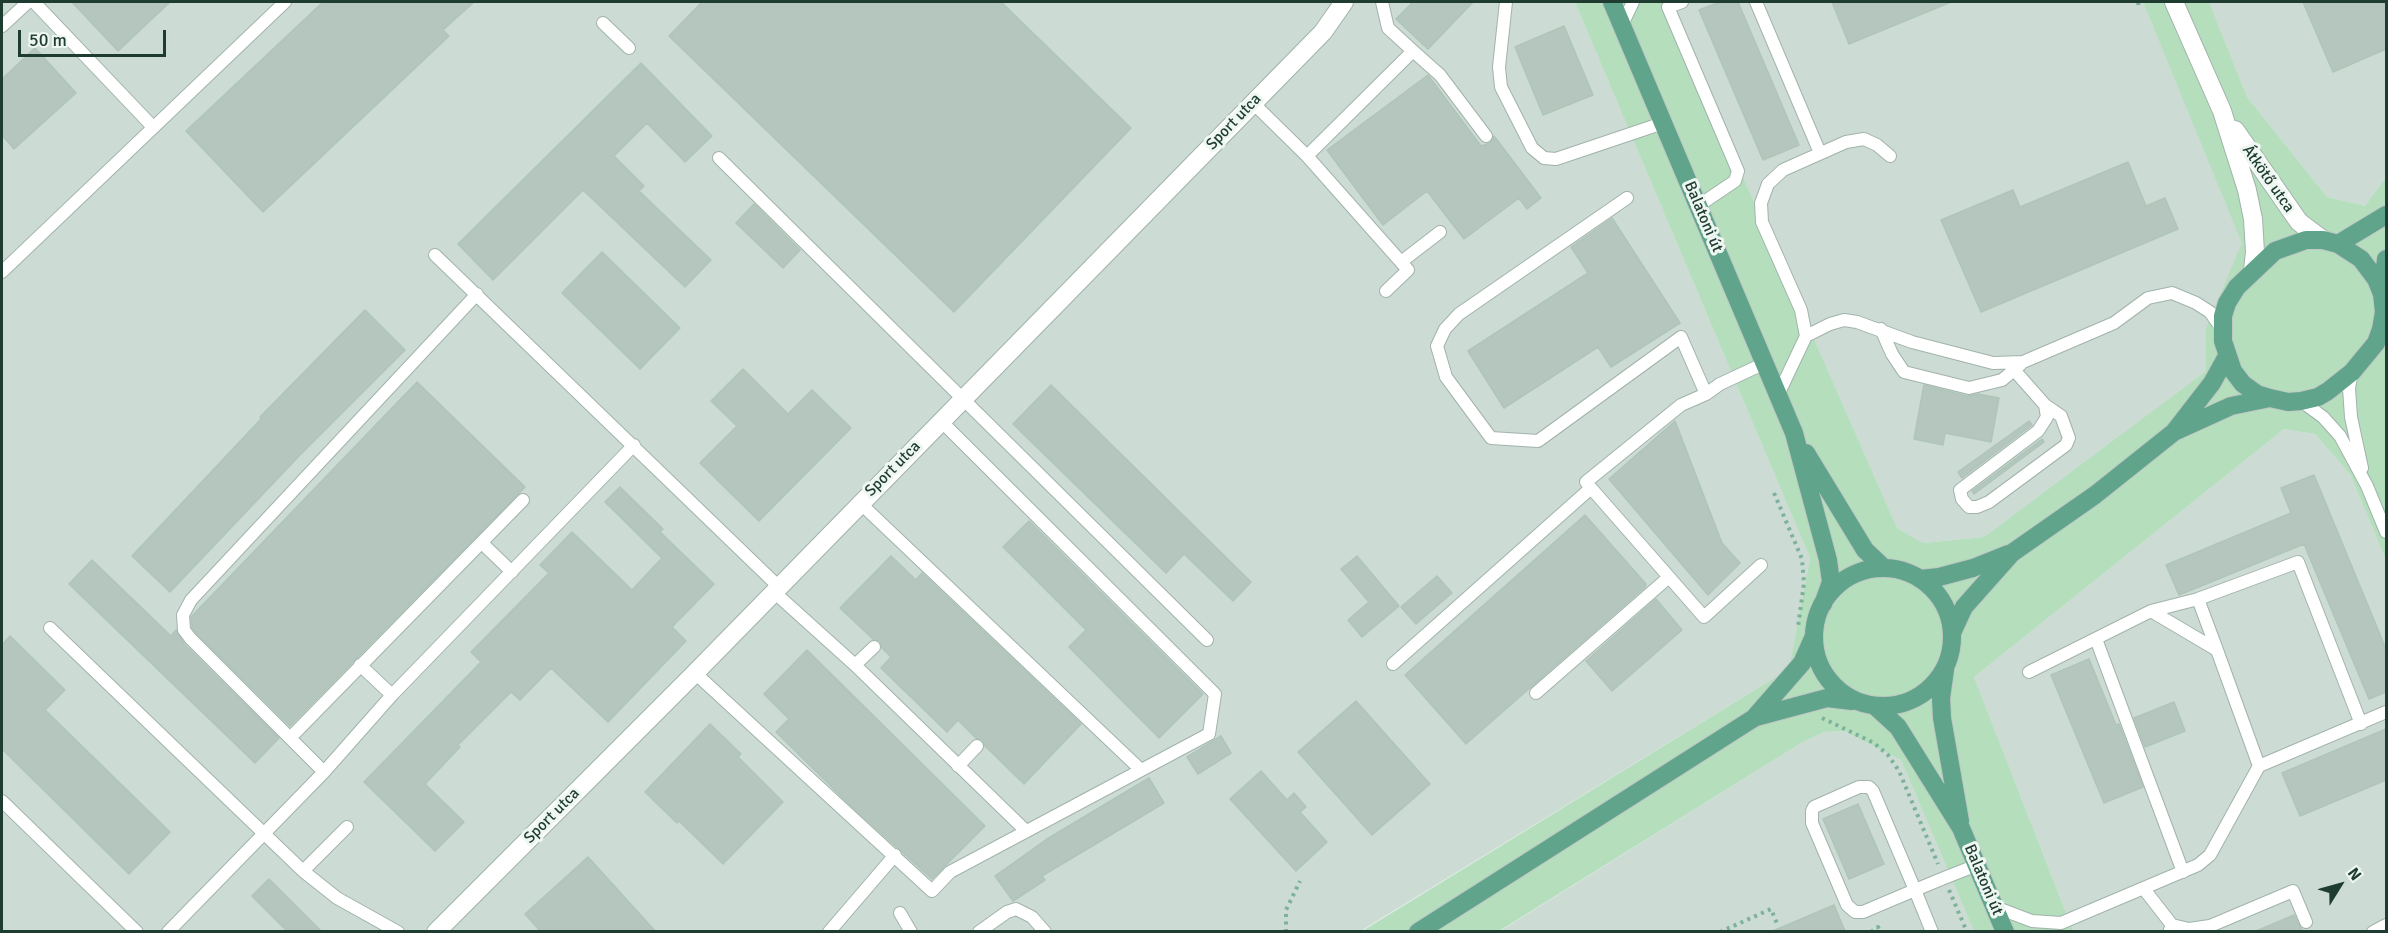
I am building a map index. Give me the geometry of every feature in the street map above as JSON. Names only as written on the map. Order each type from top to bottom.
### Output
[{"type":"main road","name":"Balatoni út","points":[[1611,2],[1794,433],[1828,560],[1831,582],[1823,604]]},
{"type":"main road","points":[[2330,242],[2386,215]]},
{"type":"main road","points":[[2382,294],[2376,279],[2361,259],[2330,242],[2306,240],[2275,251],[2237,287],[2227,303],[2222,329],[2227,356],[2233,370],[2243,384],[2257,394],[2288,402],[2318,397],[2352,372],[2376,344],[2384,312],[2382,294],[2386,259]]},
{"type":"main road","points":[[2174,432],[2212,382],[2227,356]]},
{"type":"main road","points":[[1952,633],[1964,607],[2012,553],[2095,495],[2174,432],[2231,406],[2270,398]]},
{"type":"main road","name":"Balatoni út","points":[[1794,433],[1865,550],[1884,568]]},
{"type":"main road","points":[[1920,579],[1939,577],[1972,568],[2012,553]]},
{"type":"main road","points":[[1418,932],[1754,718],[1802,663],[1814,636],[1818,614],[1829,593],[1848,577],[1871,569],[1884,568],[1903,571],[1920,579],[1939,597],[1950,621],[1952,645],[1941,698],[1942,718],[1961,828]]},
{"type":"main road","points":[[1814,636],[1818,659],[1823,670],[1838,689],[1866,703],[1898,727],[1961,828]]},
{"type":"main road","points":[[1754,718],[1827,698],[1899,704],[1922,694],[1940,677],[1946,666]]},
{"type":"main road","name":"Balatoni út","points":[[1961,828],[2005,932]]},
{"type":"street","name":"Sport utca","points":[[436,932],[777,590],[1323,32],[1344,2]]},
{"type":"street","name":"Átkötő utca","points":[[2175,2],[2222,111],[2247,190],[2253,219],[2255,252],[2253,270]]},
{"type":"street","name":"Átkötő utca","points":[[2222,111],[2285,205],[2299,222],[2330,242]]},
{"type":"lane","points":[[2,26],[28,2]]},
{"type":"lane","points":[[34,2],[153,127]]},
{"type":"lane","points":[[2,272],[285,2]]},
{"type":"lane","points":[[1382,2],[1388,28],[1440,75],[1486,136]]},
{"type":"lane","points":[[1506,2],[1499,67],[1502,87],[1532,148],[1545,158],[1556,159],[1663,123]]},
{"type":"lane","points":[[1622,25],[1633,2]]},
{"type":"lane","points":[[1682,2],[1668,7],[1738,171],[1735,180],[1698,206]]},
{"type":"lane","points":[[1756,2],[1820,153]]},
{"type":"lane","points":[[603,23],[629,48]]},
{"type":"lane","points":[[1307,156],[1413,51]]},
{"type":"lane","points":[[1253,103],[1307,156],[1408,270],[1386,291]]},
{"type":"lane","points":[[1778,395],[1806,336],[1801,310],[1762,222],[1761,203],[1768,184],[1783,170],[1846,142],[1864,139],[1878,145],[1890,156]]},
{"type":"lane","points":[[719,159],[1207,640]]},
{"type":"lane","points":[[1627,198],[1459,314],[1445,329],[1437,346],[1446,377],[1491,438],[1538,441],[1681,336],[1706,394]]},
{"type":"lane","points":[[1401,262],[1440,232]]},
{"type":"lane","points":[[435,255],[634,445],[777,590],[1026,831]]},
{"type":"lane","points":[[1881,330],[1892,354],[1905,372],[1969,388],[2002,380],[2019,367],[2114,323],[2148,298],[2172,293],[2196,303],[2210,312],[2222,329]]},
{"type":"lane","points":[[324,772],[190,638],[184,630],[183,615],[191,600],[477,294]]},
{"type":"lane","points":[[1806,336],[1844,320],[1857,322],[1912,342],[1993,363],[2019,367],[2045,405],[2061,416],[2069,438],[2066,445],[1989,502],[1977,507],[1969,507],[1962,499],[1960,490],[2038,431],[2047,417],[2045,405]]},
{"type":"lane","points":[[1761,565],[1704,617],[1586,482],[1681,405],[1765,363]]},
{"type":"lane","points":[[2352,372],[2349,388],[2351,417],[2367,486]]},
{"type":"lane","points":[[2301,401],[2323,417],[2340,436],[2367,486],[2386,532]]},
{"type":"lane","points":[[695,673],[932,891],[950,872],[1209,734],[1215,694],[941,421]]},
{"type":"lane","points":[[168,932],[262,833],[324,772],[392,695],[634,445]]},
{"type":"lane","points":[[1393,664],[1591,488]]},
{"type":"lane","points":[[290,738],[523,500]]},
{"type":"lane","points":[[860,503],[1141,770]]},
{"type":"lane","points":[[482,543],[512,572]]},
{"type":"lane","points":[[2029,672],[2151,611],[2198,599],[2298,562],[2361,724]]},
{"type":"lane","points":[[1536,693],[1669,577]]},
{"type":"lane","points":[[2198,599],[2259,766]]},
{"type":"lane","points":[[2151,611],[2217,650]]},
{"type":"lane","points":[[50,628],[303,871],[337,898],[398,932]]},
{"type":"lane","points":[[2096,639],[2184,872]]},
{"type":"lane","points":[[855,665],[874,647]]},
{"type":"lane","points":[[360,665],[392,695]]},
{"type":"lane","points":[[1995,907],[2032,921],[2059,927],[2184,872],[2198,865],[2210,855],[2259,766],[2386,712]]},
{"type":"lane","points":[[958,766],[977,746]]},
{"type":"lane","points":[[1932,932],[1915,890],[1873,791],[1869,787],[1859,787],[1814,807],[1812,823],[1850,908],[1855,912],[1863,912],[1915,890],[1977,865]]},
{"type":"lane","points":[[2,801],[137,932]]},
{"type":"lane","points":[[303,871],[347,826]]},
{"type":"lane","points":[[828,932],[895,855]]},
{"type":"lane","points":[[2144,889],[2171,928],[2188,929],[2210,926],[2293,891],[2306,922]]},
{"type":"lane","points":[[979,932],[1007,912],[1016,909],[1032,917],[1045,932]]},
{"type":"lane","points":[[900,913],[911,932]]},
{"type":"lane","points":[[2373,932],[2386,925]]},
{"type":"path","points":[[2138,2],[2139,8]]},
{"type":"path","points":[[1286,932],[1286,910],[1300,881]]},
{"type":"path","points":[[1720,932],[1771,909],[1778,926]]},
{"type":"path","points":[[1871,932],[1878,927],[1880,932]]},
{"type":"shaded area","points":[[2,2],[1575,2],[1810,558],[1789,669],[1360,931],[2,932]]},
{"type":"shaded area","points":[[1666,2],[2143,2],[2243,243],[2206,328],[2206,371],[1984,537],[1923,543],[1897,528]]},
{"type":"shaded area","points":[[2209,2],[2386,2],[2386,177],[2365,206],[2327,197],[2247,97]]},
{"type":"shaded area","points":[[2284,429],[2315,434],[2350,474],[2386,560],[2386,931],[2073,931],[1974,677]]},
{"type":"shaded area","points":[[1844,731],[1901,760],[1974,931],[1499,932],[1801,743],[1824,732]]},
{"type":"green space","points":[[1575,2],[1666,2],[1897,528],[1923,543],[1984,537],[2206,371],[2206,328],[2242,243],[2143,2],[2209,2],[2247,97],[2327,197],[2365,206],[2386,177],[2386,560],[2350,474],[2315,434],[2284,429],[1974,677],[2073,931],[1974,931],[1901,760],[1844,731],[1824,732],[1801,743],[1499,931],[1361,932],[1789,669],[1810,558]]},
{"type":"building","points":[[72,2],[170,2],[118,51]]},
{"type":"building","points":[[323,2],[474,2],[443,30],[449,36],[263,212],[186,131]]},
{"type":"building","points":[[702,2],[1001,2],[1131,128],[954,312],[669,36]]},
{"type":"building","points":[[1413,2],[1473,2],[1428,49],[1396,19]]},
{"type":"building","points":[[1720,2],[1738,2],[1799,145],[1763,160],[1699,10]]},
{"type":"building","points":[[1832,2],[1951,2],[1849,44]]},
{"type":"building","points":[[2303,2],[2386,2],[2386,49],[2333,72]]},
{"type":"building","points":[[1564,26],[1593,95],[1543,115],[1515,47]]},
{"type":"building","points":[[35,48],[76,93],[14,149],[2,135],[2,79]]},
{"type":"building","points":[[641,63],[712,136],[685,162],[647,123],[614,156],[644,186],[639,191],[711,260],[685,287],[583,190],[493,280],[458,244]]},
{"type":"building","points":[[1428,75],[1481,146],[1490,143],[1494,136],[1541,198],[1527,209],[1519,198],[1464,239],[1427,191],[1383,225],[1327,150]]},
{"type":"building","points":[[2128,162],[2146,206],[2165,198],[2178,229],[1981,312],[1941,220],[2013,190],[2020,207]]},
{"type":"building","points":[[754,204],[800,250],[783,268],[736,223]]},
{"type":"building","points":[[1612,218],[1680,323],[1611,367],[1598,347],[1504,408],[1468,351],[1588,273],[1571,247]]},
{"type":"building","points":[[602,252],[680,328],[640,369],[562,293]]},
{"type":"building","points":[[365,310],[405,350],[299,456],[170,592],[132,556],[261,419],[260,417]]},
{"type":"building","points":[[743,369],[788,414],[812,390],[851,428],[759,521],[700,463],[737,426],[711,401]]},
{"type":"building","points":[[417,382],[525,487],[290,726],[196,633],[192,627],[191,617]]},
{"type":"building","points":[[1051,385],[1251,582],[1233,601],[1184,554],[1166,573],[1013,424]]},
{"type":"building","points":[[1924,385],[1967,396],[1978,394],[1999,398],[1991,442],[1945,433],[1943,445],[1914,439]]},
{"type":"building","points":[[1675,421],[1722,543],[1740,563],[1708,595],[1609,479]]},
{"type":"building","points":[[2029,421],[2032,425],[1962,478],[1958,472]]},
{"type":"building","points":[[2042,439],[2044,442],[1974,494],[1972,491]]},
{"type":"building","points":[[2314,475],[2386,649],[2386,692],[2369,699],[2304,544],[2179,595],[2166,565],[2291,513],[2281,488]]},
{"type":"building","points":[[620,487],[663,529],[660,532],[714,584],[672,627],[686,641],[608,722],[551,668],[520,700],[511,692],[458,745],[460,747],[425,784],[464,822],[435,851],[364,782],[481,662],[471,652],[549,573],[540,565],[572,532],[632,590],[662,558],[605,502]]},
{"type":"building","points":[[1585,515],[1646,584],[1645,587],[1466,744],[1405,675]]},
{"type":"building","points":[[1029,521],[1203,694],[1159,738],[1069,647],[1086,630],[1003,547]]},
{"type":"building","points":[[891,556],[916,580],[922,573],[1081,724],[1024,784],[985,746],[983,740],[976,738],[958,720],[947,732],[881,668],[891,657],[882,648],[880,641],[873,639],[840,608]]},
{"type":"building","points":[[1357,556],[1399,606],[1362,637],[1348,620],[1369,602],[1341,569]]},
{"type":"building","points":[[92,560],[171,636],[176,630],[184,644],[279,738],[255,763],[69,584]]},
{"type":"building","points":[[1437,576],[1452,593],[1416,624],[1401,607]]},
{"type":"building","points":[[1656,599],[1682,630],[1612,691],[1586,661]]},
{"type":"building","points":[[10,636],[65,690],[45,710],[170,832],[129,874],[2,749],[2,645]]},
{"type":"building","points":[[807,650],[985,826],[932,879],[850,805],[776,732],[789,719],[764,694]]},
{"type":"building","points":[[2089,659],[2116,725],[2119,724],[2143,787],[2104,803],[2051,675]]},
{"type":"building","points":[[1356,701],[1430,784],[1372,835],[1298,752]]},
{"type":"building","points":[[2174,702],[2185,731],[2145,747],[2134,718]]},
{"type":"building","points":[[710,724],[741,754],[738,757],[783,802],[723,864],[645,792]]},
{"type":"building","points":[[2386,729],[2386,780],[2300,816],[2282,773]]},
{"type":"building","points":[[1221,736],[1231,753],[1198,774],[1187,757]]},
{"type":"building","points":[[1261,771],[1287,800],[1294,793],[1306,807],[1300,812],[1327,842],[1296,871],[1230,799]]},
{"type":"building","points":[[1149,778],[1164,803],[1042,876],[1045,880],[1013,901],[995,876],[1047,839]]},
{"type":"building","points":[[1858,804],[1884,864],[1849,879],[1823,819]]},
{"type":"building","points":[[588,857],[656,932],[541,932],[525,914]]},
{"type":"building","points":[[269,879],[322,932],[288,932],[252,896]]},
{"type":"building","points":[[1834,905],[1845,931],[1773,931]]},
{"type":"building","points":[[2294,915],[2303,932],[2254,932]]}]
